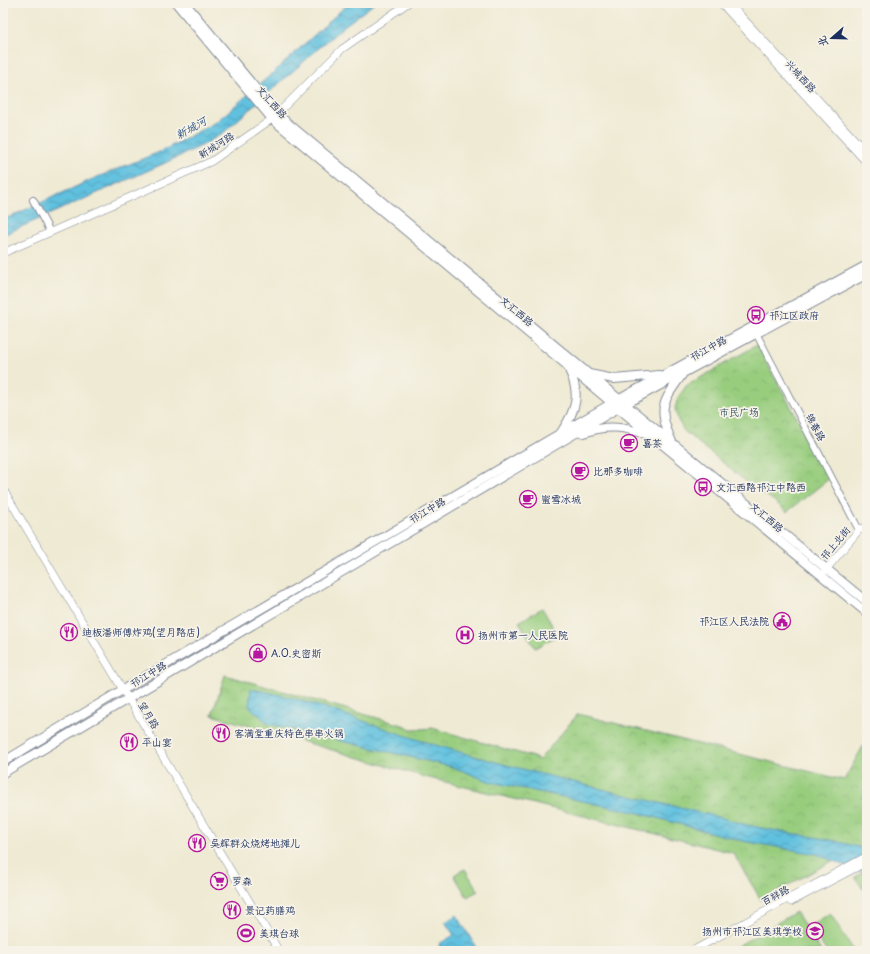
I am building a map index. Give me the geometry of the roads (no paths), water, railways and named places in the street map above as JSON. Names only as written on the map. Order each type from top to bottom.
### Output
[{"type":"main road","name":"文汇西路","points":[[176,3],[275,116],[567,366],[672,443],[824,572],[867,613]]},
{"type":"main road","name":"文汇西路","points":[[185,3],[249,86]]},
{"type":"main road","name":"文汇西路","points":[[275,116],[587,373],[654,437],[824,572],[867,602]]},
{"type":"main road","name":"邗江中路","points":[[3,762],[121,691],[619,404],[666,374],[867,265]]},
{"type":"main road","name":"邗江中路","points":[[619,404],[684,373],[867,274]]},
{"type":"main road","points":[[563,436],[571,418],[576,400],[576,383],[567,366]]},
{"type":"main road","points":[[587,373],[614,379],[633,379],[666,374]]},
{"type":"main road","points":[[672,443],[664,423],[662,408],[669,393],[684,373]]},
{"type":"main road","points":[[563,436],[595,428],[613,427],[631,429],[654,437]]},
{"type":"main road","name":"邗江中路","points":[[3,773],[563,436]]},
{"type":"street","name":"新城河路","points":[[3,253],[212,161],[275,116],[342,49],[408,3]]},
{"type":"street","name":"兴城西路","points":[[721,3],[867,163]]},
{"type":"street","name":"兴城西路","points":[[729,3],[867,153]]},
{"type":"street","points":[[33,200],[50,232]]},
{"type":"street","name":"锦春路","points":[[756,333],[859,530]]},
{"type":"street","name":"望月路","points":[[3,489],[273,951]]},
{"type":"street","name":"望月路","points":[[3,499],[121,691]]},
{"type":"street","name":"邗上北街","points":[[824,572],[859,530],[867,526]]},
{"type":"street","name":"望月路","points":[[125,699],[279,951]]},
{"type":"street","name":"百祥路","points":[[701,951],[846,870],[867,856]]},
{"type":"street","name":"百祥路","points":[[692,951],[846,870],[867,862]]},
{"type":"water","points":[[349,3],[375,3],[344,26],[223,133],[201,146],[165,163],[3,235],[3,220],[95,178],[162,151],[216,122],[274,72]]},
{"type":"water","points":[[251,689],[324,707],[418,740],[477,757],[743,824],[832,841],[867,850],[867,874],[816,854],[743,841],[635,812],[491,782],[453,767],[269,724],[249,706]]},
{"type":"water","points":[[457,915],[478,951],[434,951],[440,947],[439,944],[454,935],[445,922]]},
{"type":"place","name":"邗江区政府","points":[[756,315]]},
{"type":"place","name":"喜茶","points":[[629,443]]},
{"type":"place","name":"比那多咖啡","points":[[580,471]]},
{"type":"place","name":"文汇西路邗江中路西","points":[[703,487]]},
{"type":"place","name":"蜜雪冰城","points":[[528,499]]},
{"type":"place","name":"邗江区人民法院","points":[[782,621]]},
{"type":"place","name":"迪板潘师傅炸鸡(望月路店)","points":[[69,632]]},
{"type":"place","name":"扬州市第一人民医院","points":[[465,635]]},
{"type":"place","name":"A.O.史密斯","points":[[258,653]]},
{"type":"place","name":"客满堂重庆特色串串火锅","points":[[221,733]]},
{"type":"place","name":"平山宴","points":[[129,742]]},
{"type":"place","name":"吴辉群众烧烤地摊儿","points":[[197,843]]},
{"type":"place","name":"罗森","points":[[219,881]]},
{"type":"place","name":"景记药膳鸡","points":[[232,910]]},
{"type":"place","name":"扬州市邗江区美琪学校","points":[[815,931]]},
{"type":"place","name":"美琪台球","points":[[246,933]]},
{"type":"water label","name":"新城河","points":[[191,128]]},
{"type":"park label","name":"市民广场","points":[[739,412]]}]
